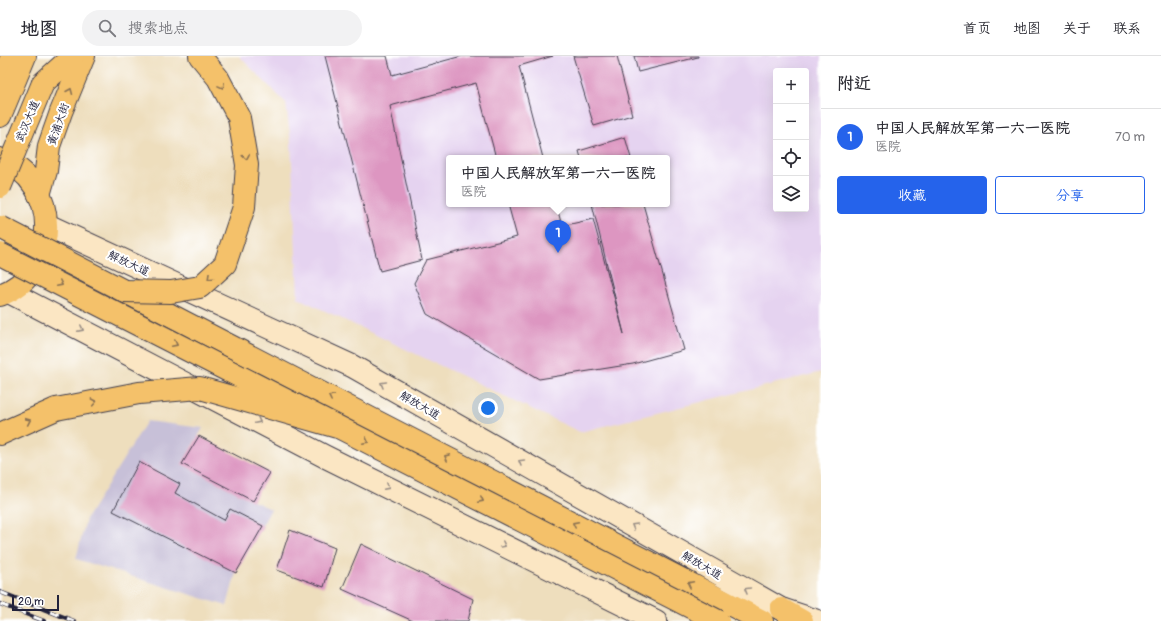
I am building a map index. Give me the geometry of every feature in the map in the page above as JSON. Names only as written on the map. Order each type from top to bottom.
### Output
[{"type":"main road","points":[[0,86],[12,56]]},
{"type":"main road","points":[[0,116],[25,56]]},
{"type":"main road","name":"武汉大道","points":[[0,186],[54,56]]},
{"type":"main road","points":[[43,83],[73,56]]},
{"type":"main road","name":"黄浦大街","points":[[39,195],[46,171],[49,146],[84,56]]},
{"type":"main road","points":[[124,291],[170,292],[200,287],[225,264],[244,207],[247,165],[239,118],[218,78],[200,56]]},
{"type":"main road","points":[[0,159],[8,162],[26,176],[39,195],[45,210],[47,225],[45,245],[37,264],[25,280],[4,293]]},
{"type":"main road","name":"解放大道","points":[[47,225],[352,366],[781,609],[817,621]]},
{"type":"main road","name":"解放大道","points":[[0,227],[762,621]]},
{"type":"main road","points":[[0,254],[718,621]]},
{"type":"main road","points":[[4,293],[326,457],[656,621]]},
{"type":"main road","points":[[0,434],[56,409],[138,393],[200,388],[337,427]]},
{"type":"main road","points":[[781,609],[802,621]]},
{"type":"shaded area","points":[[239,56],[821,56],[821,372],[580,432],[298,298],[291,142],[286,103]]},
{"type":"shaded area","points":[[147,421],[203,428],[182,464],[271,509],[236,573],[227,606],[76,559],[86,519]]},
{"type":"building","points":[[325,56],[387,56],[392,75],[462,56],[553,56],[519,66],[542,155],[495,155],[476,83],[390,106],[422,260],[380,271]]},
{"type":"building","points":[[573,56],[617,56],[632,115],[594,126]]},
{"type":"building","points":[[634,56],[698,56],[698,57],[638,72]]},
{"type":"building","points":[[625,137],[630,155],[580,155],[579,151]]},
{"type":"building","points":[[509,207],[557,207],[562,226],[593,219],[624,334],[593,207],[644,207],[684,350],[633,364],[539,379],[427,314],[414,283],[426,260],[517,237]]},
{"type":"building","points":[[199,436],[270,473],[253,501],[182,464]]},
{"type":"building","points":[[139,462],[180,484],[175,493],[224,520],[230,509],[263,526],[236,573],[113,511]]},
{"type":"building","points":[[290,530],[335,548],[324,587],[277,570]]},
{"type":"building","points":[[361,544],[473,599],[468,621],[413,621],[342,589]]},
{"type":"railway","points":[[0,592],[74,621]]},
{"type":"railway","points":[[0,604],[44,621]]},
{"type":"place","name":"中国人民解放军第一六一医院","points":[[558,253]]}]
